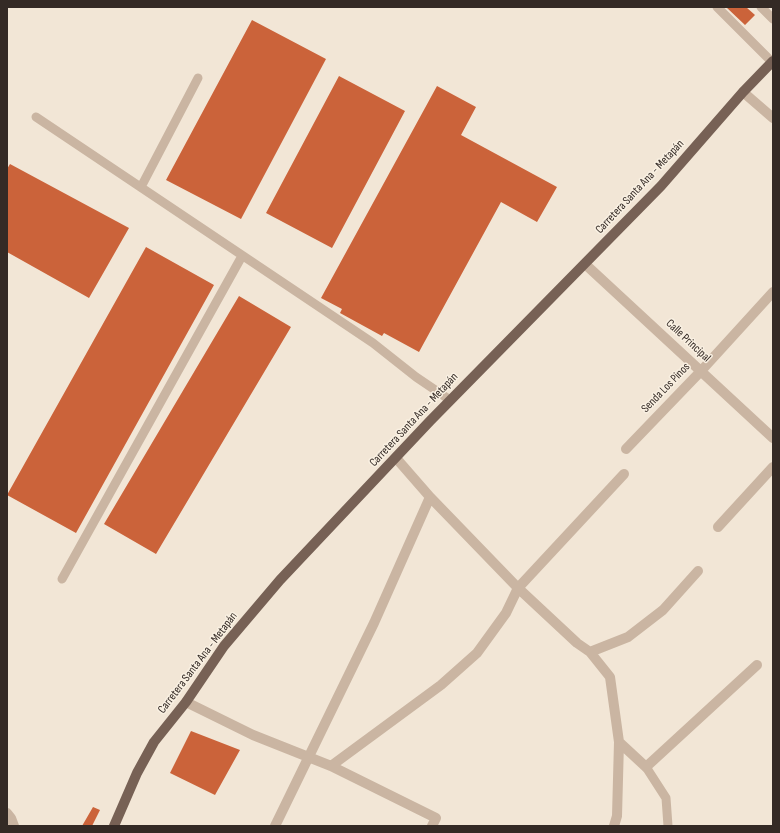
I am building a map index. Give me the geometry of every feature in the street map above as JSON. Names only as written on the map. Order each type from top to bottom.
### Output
[{"type":"main road","name":"Carretera Santa Ana - Metapán","points":[[114,826],[137,772],[154,742],[186,702],[224,646],[270,592],[450,400],[661,186],[743,92],[773,62]]},
{"type":"street","points":[[743,92],[773,118]]},
{"type":"street","name":"Calle Principal","points":[[585,264],[773,438]]},
{"type":"street","name":"Senda Los Pinos","points":[[626,448],[701,371],[773,292]]},
{"type":"street","points":[[396,458],[430,497],[518,588],[577,643],[590,652],[610,677],[619,742],[617,816],[614,826]]},
{"type":"street","points":[[718,527],[773,467]]},
{"type":"street","points":[[331,766],[441,685],[477,653],[506,613],[518,588],[624,474]]},
{"type":"street","points":[[275,826],[374,623],[430,497]]},
{"type":"street","points":[[590,652],[628,637],[663,610],[698,571]]},
{"type":"street","points":[[619,742],[646,767],[757,665]]},
{"type":"street","points":[[186,702],[253,735],[307,758],[331,766],[436,818],[432,826]]},
{"type":"street","points":[[7,813],[14,826]]},
{"type":"lane","points":[[717,7],[773,62]]},
{"type":"lane","points":[[761,7],[773,19]]},
{"type":"lane","points":[[141,188],[198,78]]},
{"type":"lane","points":[[36,117],[372,343],[416,377],[450,400]]},
{"type":"lane","points":[[62,579],[242,256]]},
{"type":"lane","points":[[646,767],[666,798],[668,826]]},
{"type":"building","points":[[726,7],[746,7],[755,15],[745,25]]},
{"type":"building","points":[[252,20],[326,59],[241,219],[166,180]]},
{"type":"building","points":[[339,76],[405,111],[332,248],[266,213]]},
{"type":"building","points":[[437,86],[476,107],[461,135],[557,187],[537,222],[501,202],[419,352],[384,333],[382,336],[340,313],[342,309],[321,298]]},
{"type":"building","points":[[10,164],[129,228],[89,298],[7,252],[7,169]]},
{"type":"building","points":[[146,247],[214,285],[76,533],[7,495]]},
{"type":"building","points":[[239,296],[291,327],[156,554],[104,524]]},
{"type":"building","points":[[191,731],[240,750],[215,795],[170,773]]},
{"type":"building","points":[[93,807],[100,810],[92,826],[82,826]]}]
